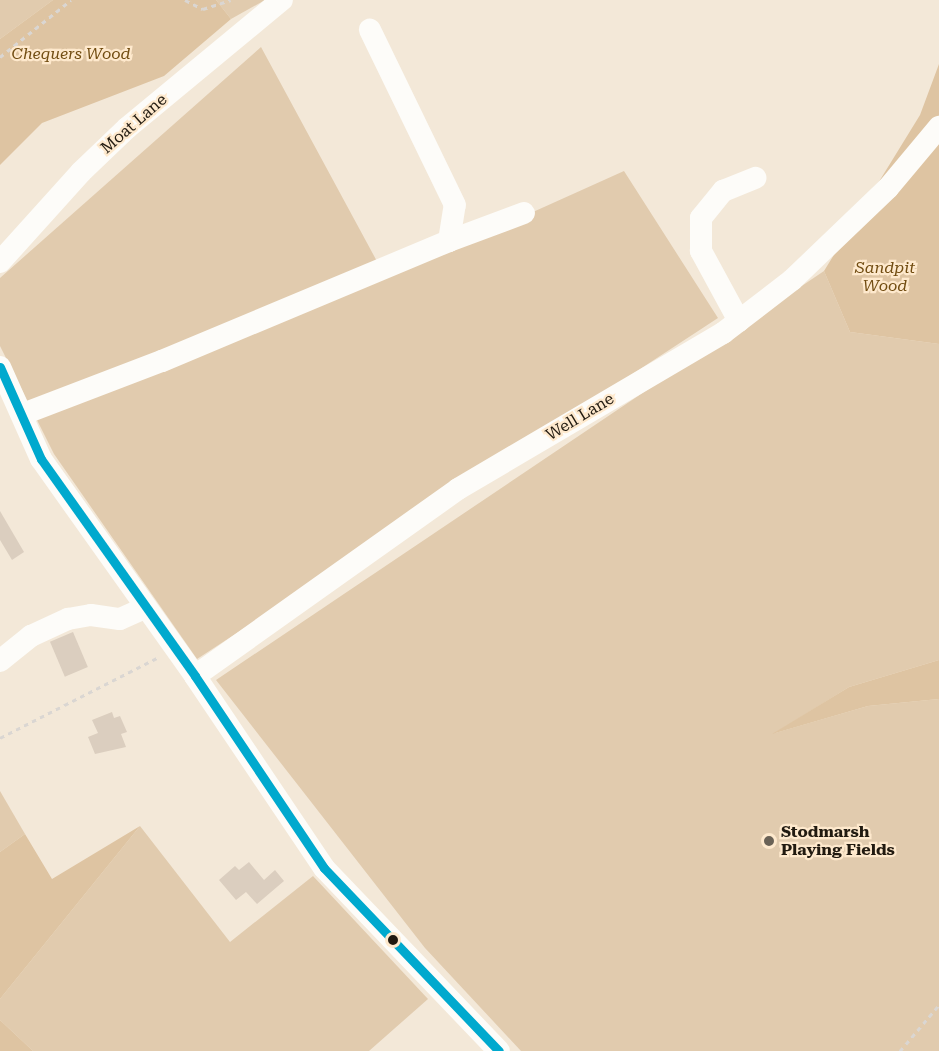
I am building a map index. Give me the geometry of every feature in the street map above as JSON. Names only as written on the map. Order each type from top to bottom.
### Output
[{"type":"street","name":"Moat Lane","points":[[0,262],[81,172],[127,128],[282,0]]},
{"type":"street","points":[[370,30],[455,205],[449,241]]},
{"type":"street","name":"Well Lane","points":[[195,676],[458,489],[731,327],[792,280],[888,188],[939,127]]},
{"type":"street","points":[[731,327],[701,251],[701,218],[723,190],[754,178]]},
{"type":"street","points":[[23,414],[162,361],[449,241],[524,213]]},
{"type":"street","points":[[0,367],[23,414],[41,459],[174,650],[195,676],[324,868],[499,1051]]},
{"type":"street","points":[[0,662],[31,636],[68,618],[91,615],[120,619],[145,608]]},
{"type":"path","points":[[0,57],[71,0]]},
{"type":"path","points":[[185,0],[203,9],[231,0]]},
{"type":"path","points":[[0,738],[174,650]]},
{"type":"path","points":[[900,1051],[939,1005]]},
{"type":"shaded area","points":[[0,0],[53,0],[0,39]]},
{"type":"shaded area","points":[[216,0],[265,0],[231,19]]},
{"type":"shaded area","points":[[261,47],[386,278],[624,171],[718,318],[197,659],[54,454],[0,346],[0,278]]},
{"type":"shaded area","points":[[824,271],[850,332],[939,344],[939,660],[849,687],[775,733],[868,706],[939,699],[939,1051],[521,1051],[425,948],[216,680]]},
{"type":"shaded area","points":[[0,791],[25,834],[0,852]]},
{"type":"shaded area","points":[[140,826],[230,942],[313,876],[428,999],[369,1051],[33,1051],[0,1020],[0,999]]},
{"type":"green space","name":"Chequers Wood","points":[[53,0],[216,0],[231,19],[164,76],[42,123],[0,165],[0,39]]},
{"type":"green space","name":"Sandpit Wood","points":[[939,64],[939,344],[850,332],[824,271],[920,115]]},
{"type":"green space","points":[[939,660],[939,699],[868,706],[772,734],[849,687]]},
{"type":"green space","points":[[140,826],[0,999],[0,852],[25,834],[52,879]]},
{"type":"green space","points":[[0,1020],[33,1051],[0,1051]]},
{"type":"building","points":[[0,511],[24,552],[12,560],[0,540]]},
{"type":"building","points":[[73,632],[88,667],[65,677],[50,642]]},
{"type":"building","points":[[112,712],[114,718],[120,716],[127,732],[121,734],[126,747],[95,754],[88,737],[98,733],[92,720]]},
{"type":"building","points":[[249,862],[264,880],[275,870],[284,881],[257,904],[246,892],[236,900],[219,880],[235,866],[239,870]]},
{"type":"transit line","points":[[0,367],[41,459],[195,676],[324,868],[499,1051]]},
{"type":"place","name":"Stodmarsh Playing Fields","points":[[769,841]]}]
